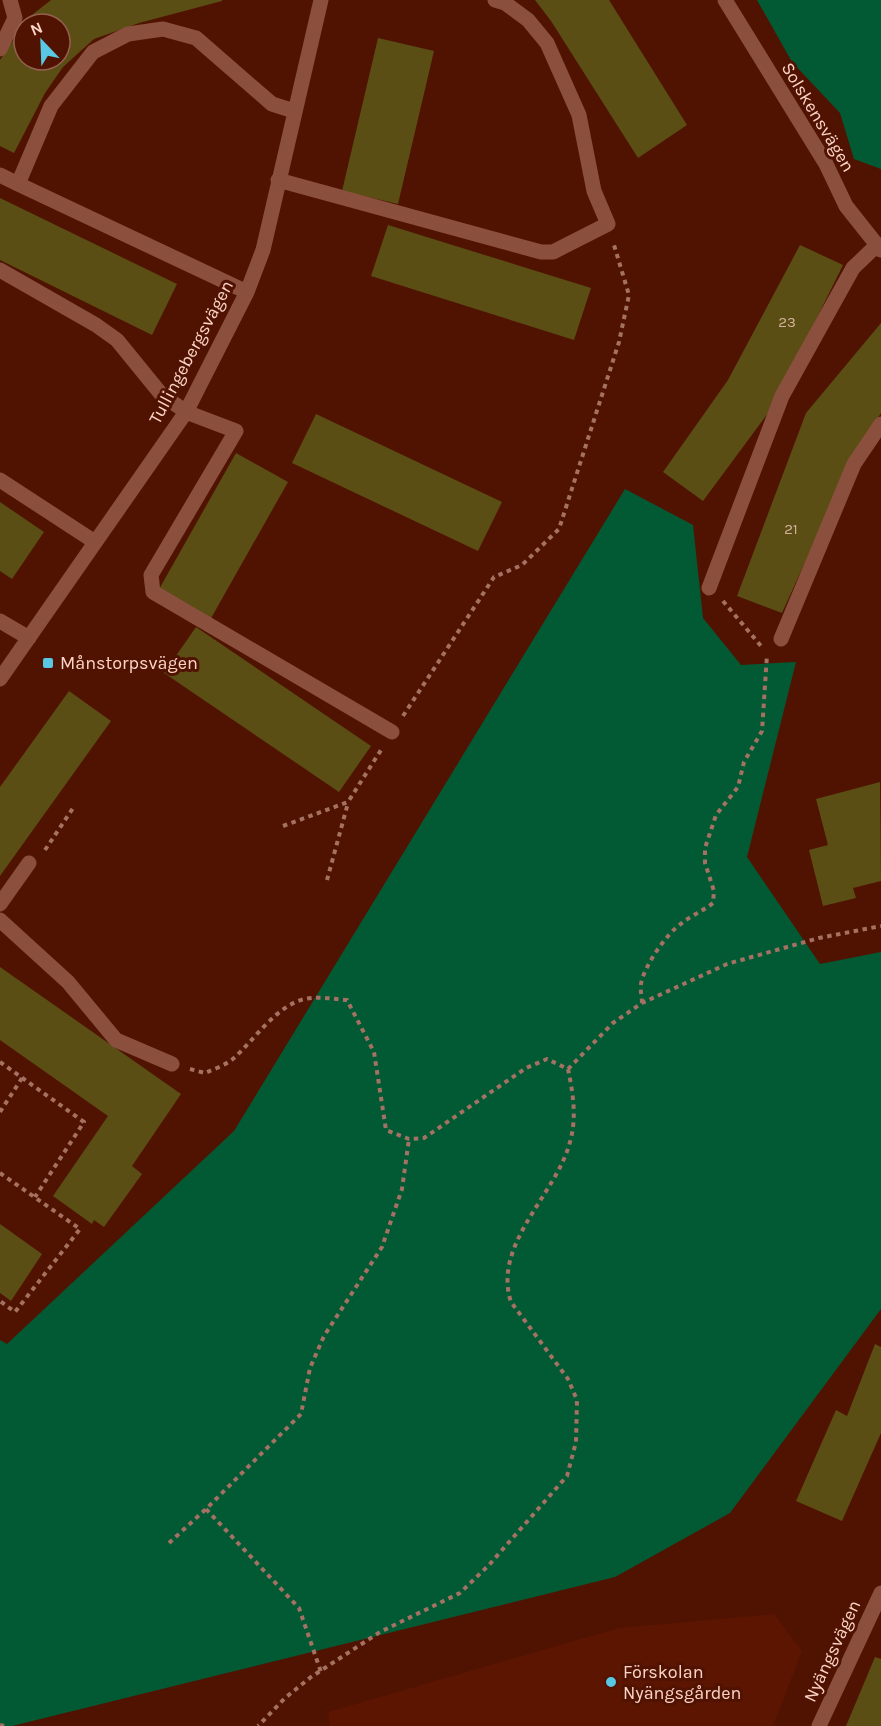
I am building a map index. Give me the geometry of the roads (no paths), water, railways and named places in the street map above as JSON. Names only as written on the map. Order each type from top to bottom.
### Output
[{"type":"street","points":[[0,49],[15,18],[10,0]]},
{"type":"street","name":"Tullingebergsvägen","points":[[0,679],[186,412],[247,292],[263,250],[321,0]]},
{"type":"street","points":[[278,180],[541,252],[554,252],[608,224],[594,191],[579,115],[547,43],[528,20],[505,3],[495,0]]},
{"type":"street","name":"Solskensvägen","points":[[725,0],[826,164],[846,206],[879,248]]},
{"type":"street","points":[[18,184],[51,106],[93,52],[128,34],[163,29],[196,38],[272,104],[294,111]]},
{"type":"street","points":[[0,175],[247,292]]},
{"type":"street","points":[[709,588],[782,396],[853,268],[879,248]]},
{"type":"street","points":[[0,270],[96,325],[117,340],[161,394],[186,412],[236,431],[151,575],[153,592],[392,732]]},
{"type":"street","points":[[781,639],[854,464],[881,423]]},
{"type":"street","points":[[0,480],[95,542]]},
{"type":"street","points":[[0,621],[29,638]]},
{"type":"street","points":[[0,904],[29,863]]},
{"type":"street","points":[[0,920],[68,982],[116,1040],[172,1064]]},
{"type":"street","name":"Nyängsvägen","points":[[819,1726],[881,1593]]},
{"type":"place","name":"Månstorpsvägen","points":[[48,663]]},
{"type":"place","name":"Förskolan Nyängsgården","points":[[611,1682]]}]
